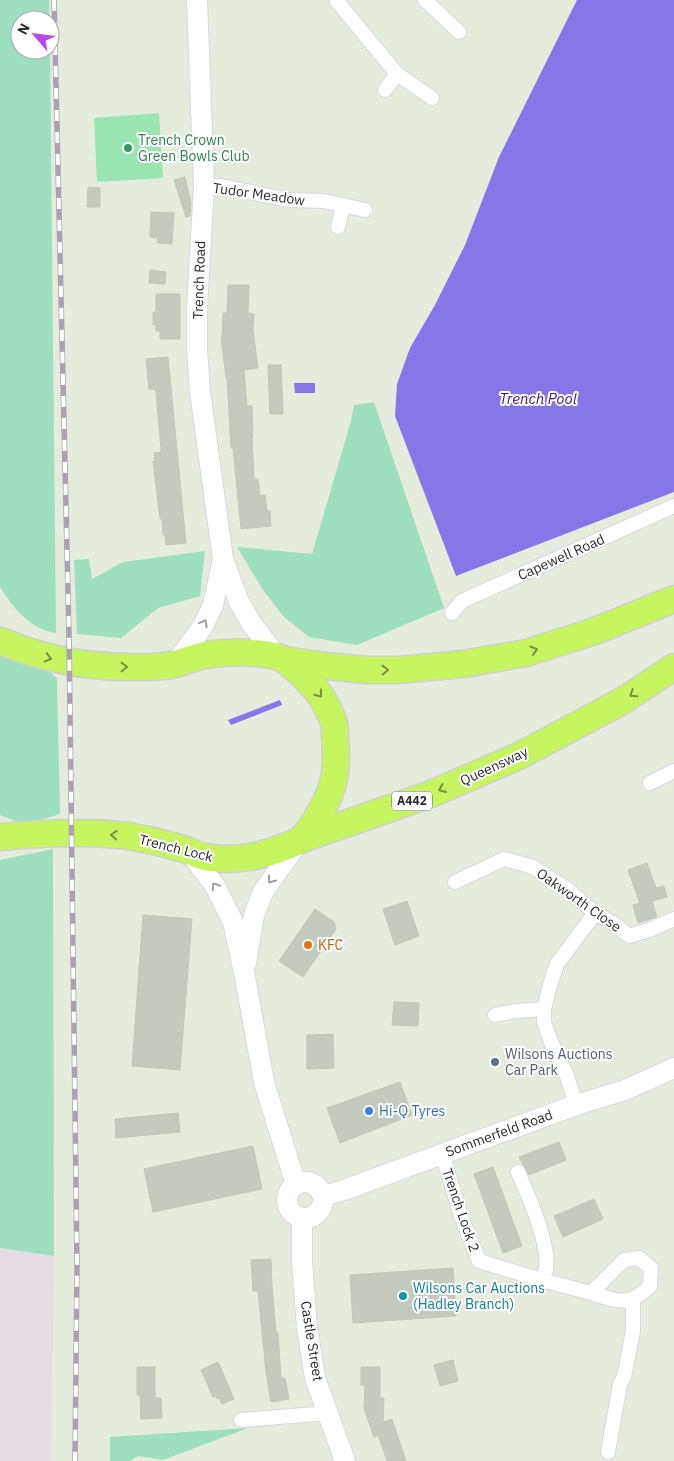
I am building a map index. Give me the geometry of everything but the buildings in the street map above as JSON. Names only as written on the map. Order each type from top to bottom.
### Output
[{"type":"highway","points":[[0,626],[8,636],[11,646],[53,659],[76,663],[113,667],[151,667],[174,664],[205,655],[245,652],[326,666],[368,670],[398,670],[463,664],[526,653],[595,631],[674,599]]},
{"type":"highway","points":[[281,658],[307,680],[323,698],[334,721],[337,757],[333,785],[325,806],[301,840]]},
{"type":"highway","name":"Queensway","points":[[301,840],[431,794],[519,756],[624,700],[674,667]]},
{"type":"highway","points":[[0,823],[28,834]]},
{"type":"highway","name":"Trench Lock","points":[[0,837],[28,834],[129,836],[211,858],[258,856],[279,850],[301,840]]},
{"type":"street","name":"Trench Road","points":[[197,0],[204,186],[197,349],[200,392],[223,560]]},
{"type":"street","points":[[336,0],[397,74],[432,98]]},
{"type":"street","points":[[426,0],[460,32]]},
{"type":"street","points":[[385,90],[397,74]]},
{"type":"street","name":"Tudor Meadow","points":[[204,186],[221,186],[289,200],[324,202],[366,210]]},
{"type":"street","points":[[338,228],[343,206]]},
{"type":"street","name":"Capewell Road","points":[[452,613],[462,601],[674,506]]},
{"type":"street","points":[[223,560],[239,602],[252,624],[281,658]]},
{"type":"street","points":[[174,664],[203,626],[213,605],[223,560]]},
{"type":"street","points":[[650,783],[674,771]]},
{"type":"street","points":[[244,972],[254,915],[263,892],[301,840]]},
{"type":"street","points":[[190,853],[222,896],[233,922],[262,1070],[296,1184]]},
{"type":"street","name":"Oakworth Close","points":[[455,882],[504,859],[533,867],[567,889],[595,913],[629,936],[674,919]]},
{"type":"street","points":[[576,1105],[567,1076],[544,1022],[544,1009],[557,964],[595,913]]},
{"type":"street","points":[[494,1015],[514,1011],[544,1009]]},
{"type":"street","name":"Sommerfeld Road","points":[[323,1196],[576,1105],[625,1090],[674,1068]]},
{"type":"street","name":"Trench Lock 2","points":[[442,1154],[462,1219],[479,1261],[618,1301],[626,1302],[633,1299]]},
{"type":"street","points":[[518,1172],[544,1247],[546,1268],[542,1280]]},
{"type":"street","points":[[307,1182],[317,1186],[323,1196],[321,1208],[314,1216],[302,1218],[293,1213],[287,1203],[289,1192],[296,1184],[307,1182]]},
{"type":"street","name":"Castle Street","points":[[302,1218],[302,1262],[307,1327],[315,1378],[345,1461]]},
{"type":"street","points":[[591,1293],[624,1260],[639,1258],[651,1268],[650,1286],[640,1296],[633,1299],[633,1331],[624,1378],[620,1384],[608,1452]]},
{"type":"street","points":[[241,1420],[328,1412]]},
{"type":"shaded area","points":[[0,1248],[54,1256],[51,1461],[0,1461]]},
{"type":"green space","points":[[0,0],[49,0],[50,10],[10,10],[10,60],[50,60],[56,633],[31,623],[17,610],[0,587]]},
{"type":"green space","name":"Trench Crown Green Bowls Club","points":[[159,113],[163,178],[97,182],[94,118]]},
{"type":"green space","points":[[374,402],[444,608],[357,645],[309,637],[284,617],[263,590],[237,547],[312,554],[354,405]]},
{"type":"green space","points":[[205,551],[200,596],[158,608],[121,638],[77,634],[74,560],[89,559],[92,579],[123,562]]},
{"type":"green space","points":[[0,654],[48,669],[57,679],[60,814],[37,821],[20,823],[0,815]]},
{"type":"green space","points":[[53,849],[54,1256],[0,1248],[0,860]]},
{"type":"green space","points":[[248,1428],[163,1460],[138,1456],[130,1461],[110,1461],[110,1437]]},
{"type":"water","name":"Trench Pool","points":[[577,0],[674,0],[674,492],[456,576],[395,416],[397,384],[410,348],[435,305],[465,245],[499,157]]},
{"type":"water","points":[[294,383],[315,383],[315,393],[295,393]]},
{"type":"water","points":[[280,700],[282,705],[231,725],[228,720]]},
{"type":"railway","points":[[54,0],[69,635],[77,1266],[75,1461]]},
{"type":"place","name":"Trench Crown Green Bowls Club","points":[[128,148]]},
{"type":"place","name":"KFC","points":[[308,945]]},
{"type":"place","name":"Wilsons Auctions Car Park","points":[[495,1062]]},
{"type":"place","name":"Hi-Q Tyres","points":[[369,1111]]},
{"type":"place","name":"Wilsons Car Auctions (Hadley Branch)","points":[[403,1296]]}]
